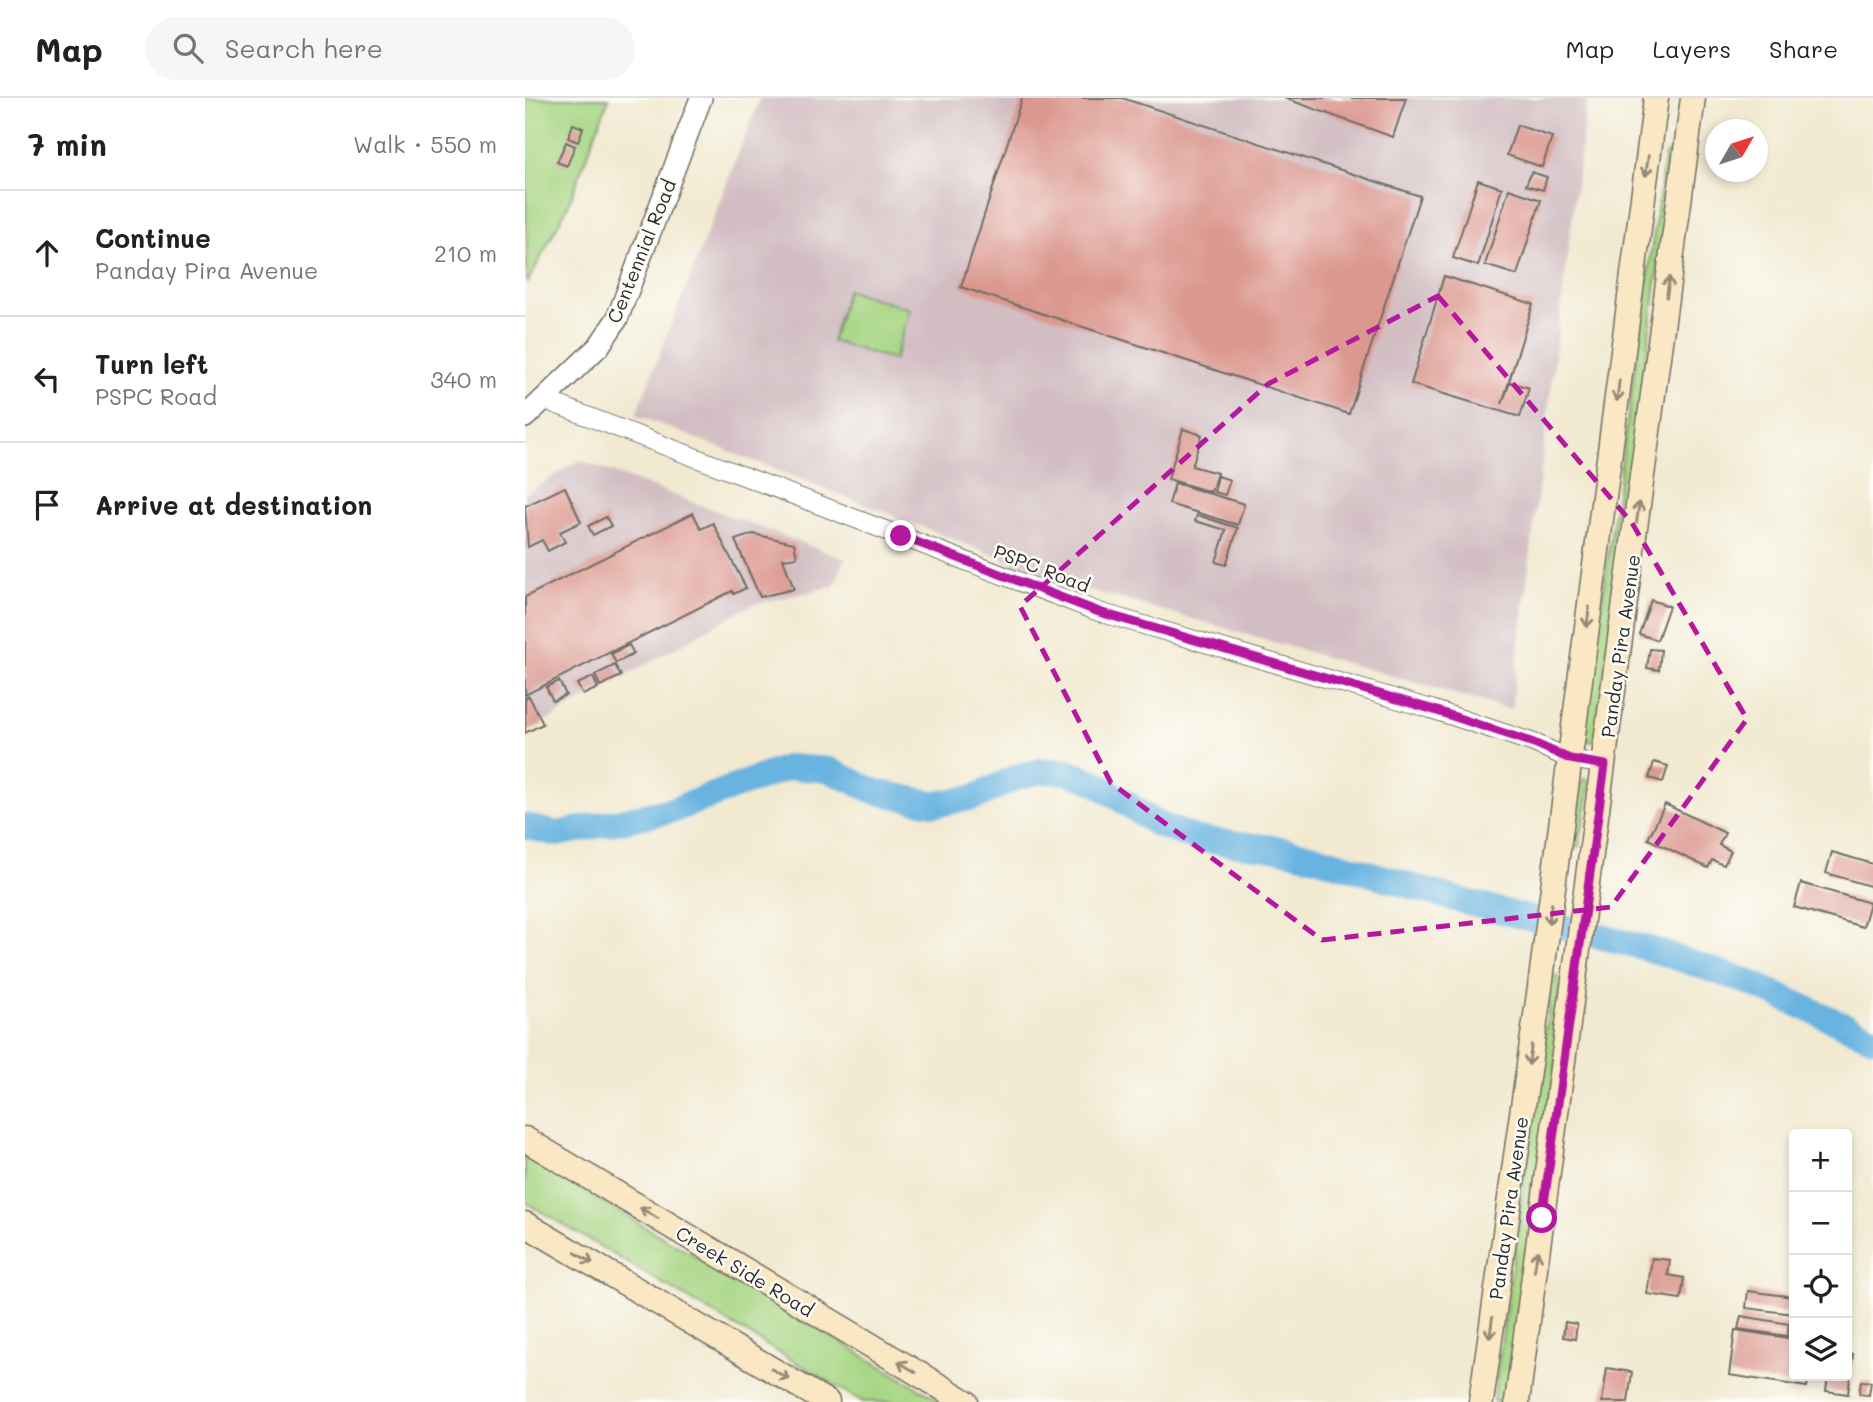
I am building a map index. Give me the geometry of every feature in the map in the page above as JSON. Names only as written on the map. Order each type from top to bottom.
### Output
[{"type":"main road","name":"Panday Pira Avenue","points":[[1481,1402],[1541,987],[1656,98]]},
{"type":"main road","name":"Panday Pira Avenue","points":[[1517,1402],[1693,98]]},
{"type":"main road","name":"Creek Side Road","points":[[525,1139],[966,1402]]},
{"type":"main road","points":[[525,1223],[827,1402]]},
{"type":"street","name":"Centennial Road","points":[[525,418],[599,346],[617,319],[701,98]]},
{"type":"street","name":"PSPC Road","points":[[545,400],[1099,612],[1431,709],[1534,743],[1606,756]]},
{"type":"highlighted area","points":[[1438,296],[1632,523],[1747,719],[1611,907],[1322,940],[1111,783],[1020,606],[1268,384]]},
{"type":"shaded area","points":[[760,98],[1587,98],[1511,710],[1066,583],[636,415]]},
{"type":"shaded area","points":[[580,460],[845,559],[834,586],[751,605],[525,733],[525,494]]},
{"type":"green space","points":[[525,98],[609,98],[568,205],[527,284]]},
{"type":"green space","points":[[1674,149],[1595,741],[1587,741],[1583,733],[1665,155]]},
{"type":"green space","points":[[847,290],[910,309],[894,360],[832,341]]},
{"type":"green space","points":[[1583,779],[1588,779],[1590,785],[1579,847],[1571,846]]},
{"type":"green space","points":[[1553,976],[1559,977],[1557,1053],[1507,1402],[1493,1402]]},
{"type":"green space","points":[[525,1156],[942,1402],[863,1402],[525,1202]]},
{"type":"building","points":[[1022,98],[1122,98],[1420,196],[1349,414],[961,287]]},
{"type":"building","points":[[1284,98],[1406,98],[1393,137]]},
{"type":"building","points":[[573,124],[583,128],[578,142],[568,138]]},
{"type":"building","points":[[1517,125],[1552,137],[1542,167],[1507,155]]},
{"type":"building","points":[[566,142],[575,146],[567,166],[557,162]]},
{"type":"building","points":[[1531,172],[1547,177],[1543,190],[1526,185]]},
{"type":"building","points":[[1478,180],[1502,188],[1478,266],[1453,258]]},
{"type":"building","points":[[1509,189],[1541,200],[1517,275],[1485,265]]},
{"type":"building","points":[[1444,276],[1533,304],[1502,404],[1510,382],[1529,388],[1520,417],[1411,384]]},
{"type":"building","points":[[1183,429],[1202,435],[1192,466],[1217,473],[1211,492],[1168,479]]},
{"type":"building","points":[[1218,476],[1230,480],[1225,495],[1214,492]]},
{"type":"building","points":[[1175,483],[1244,504],[1238,525],[1169,504]]},
{"type":"building","points":[[565,487],[581,522],[560,532],[565,542],[548,551],[542,540],[528,547],[525,506]]},
{"type":"building","points":[[693,513],[701,529],[713,523],[746,588],[734,594],[732,591],[525,695],[525,597]]},
{"type":"building","points":[[1197,515],[1238,528],[1226,565],[1216,562],[1226,530],[1195,521]]},
{"type":"building","points":[[606,517],[611,526],[593,535],[588,526]]},
{"type":"building","points":[[753,534],[794,543],[797,557],[783,559],[794,589],[760,597],[735,540]]},
{"type":"building","points":[[1651,600],[1669,606],[1657,640],[1639,634]]},
{"type":"building","points":[[629,645],[634,654],[616,663],[611,654]]},
{"type":"building","points":[[1650,649],[1661,650],[1659,670],[1647,668]]},
{"type":"building","points":[[615,665],[621,676],[600,686],[595,675]]},
{"type":"building","points":[[593,677],[598,688],[583,695],[577,684]]},
{"type":"building","points":[[559,681],[566,695],[553,701],[546,687]]},
{"type":"building","points":[[529,696],[543,724],[525,733],[525,698]]},
{"type":"building","points":[[1654,762],[1668,766],[1663,782],[1649,778]]},
{"type":"building","points":[[1665,804],[1725,833],[1719,845],[1731,851],[1724,865],[1712,860],[1708,868],[1648,839]]},
{"type":"building","points":[[1832,852],[1873,864],[1873,887],[1826,873]]},
{"type":"building","points":[[1801,883],[1870,903],[1863,927],[1794,907]]},
{"type":"building","points":[[1652,1258],[1670,1260],[1668,1275],[1684,1278],[1681,1299],[1647,1294]]},
{"type":"building","points":[[1748,1291],[1789,1296],[1789,1313],[1746,1308]]},
{"type":"building","points":[[1741,1316],[1789,1324],[1787,1336],[1738,1329]]},
{"type":"building","points":[[1565,1322],[1577,1324],[1575,1339],[1563,1337]]},
{"type":"building","points":[[1735,1330],[1789,1338],[1789,1381],[1808,1381],[1807,1387],[1729,1375]]},
{"type":"building","points":[[1607,1368],[1632,1372],[1628,1402],[1602,1402]]},
{"type":"building","points":[[1827,1381],[1850,1381],[1848,1394],[1826,1391]]},
{"type":"building","points":[[1861,1381],[1871,1382],[1869,1395],[1859,1394]]},
{"type":"waterway","points":[[525,826],[557,834],[673,810],[789,767],[829,770],[876,792],[937,804],[976,797],[1019,776],[1041,771],[1067,772],[1095,782],[1155,823],[1197,839],[1281,849],[1316,857],[1447,897],[1653,950],[1748,982],[1873,1038]]},
{"type":"route","points":[[901,536],[1099,612],[1431,709],[1534,743],[1570,759],[1605,765],[1542,1218]]}]
